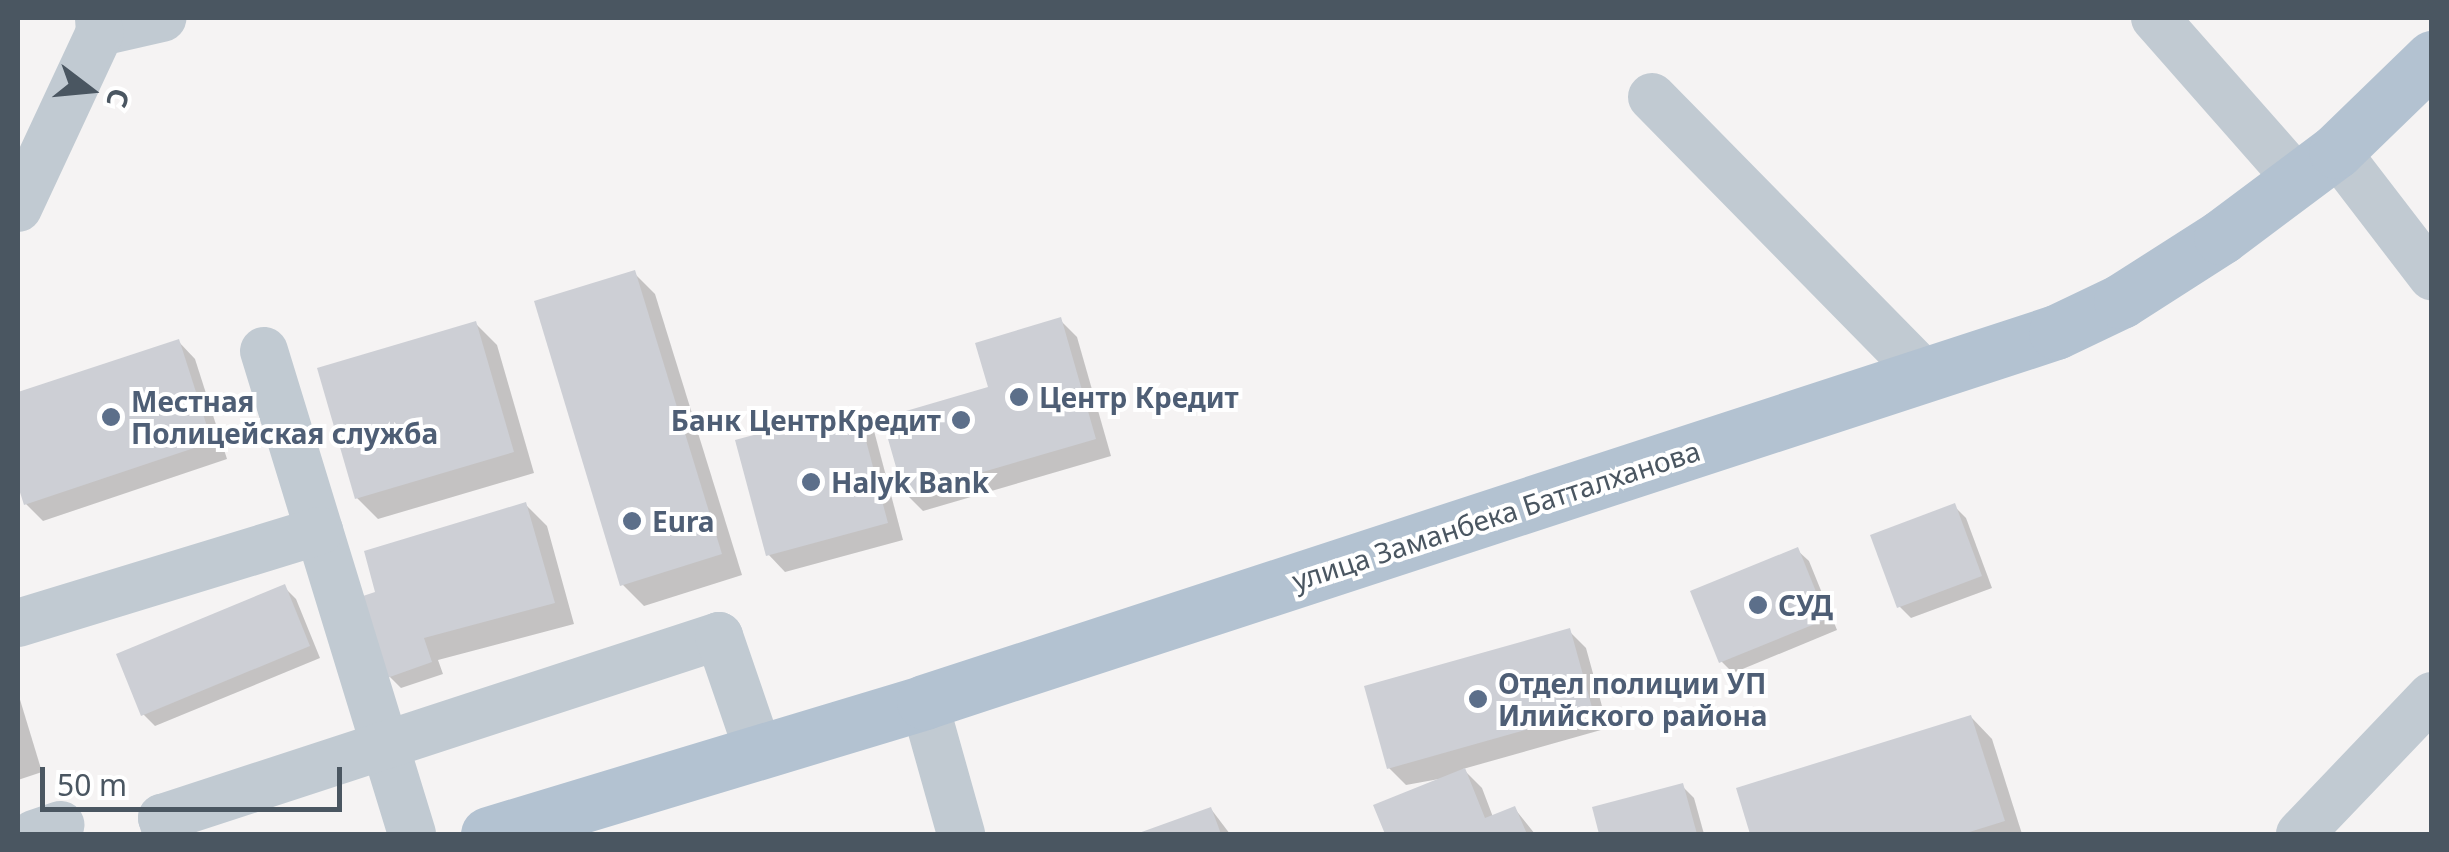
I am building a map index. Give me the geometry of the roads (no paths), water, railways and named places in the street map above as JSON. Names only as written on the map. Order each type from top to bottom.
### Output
[{"type":"main road","name":"улица Заманбека Батталханова","points":[[488,834],[924,702],[2056,332],[2121,301],[2220,237],[2316,164],[2432,58]]},
{"type":"street","points":[[18,208],[100,25],[162,18]]},
{"type":"street","points":[[2155,18],[2432,276]]},
{"type":"street","points":[[1652,97],[1926,376]]},
{"type":"street","points":[[264,351],[412,834]]},
{"type":"street","points":[[18,623],[319,531]]},
{"type":"street","points":[[167,834],[162,818],[719,636],[759,752]]},
{"type":"street","points":[[2300,834],[2432,696]]},
{"type":"street","points":[[924,702],[961,834]]},
{"type":"place","name":"Центр Кредит","points":[[1019,397]]},
{"type":"place","name":"Местная Полицейская служба","points":[[111,417]]},
{"type":"place","name":"Банк ЦентрКредит","points":[[961,420]]},
{"type":"place","name":"Halyk Bank","points":[[811,482]]},
{"type":"place","name":"Eura","points":[[632,521]]},
{"type":"place","name":"СУД","points":[[1758,605]]},
{"type":"place","name":"Отдел полиции УП Илийского района","points":[[1478,699]]}]
